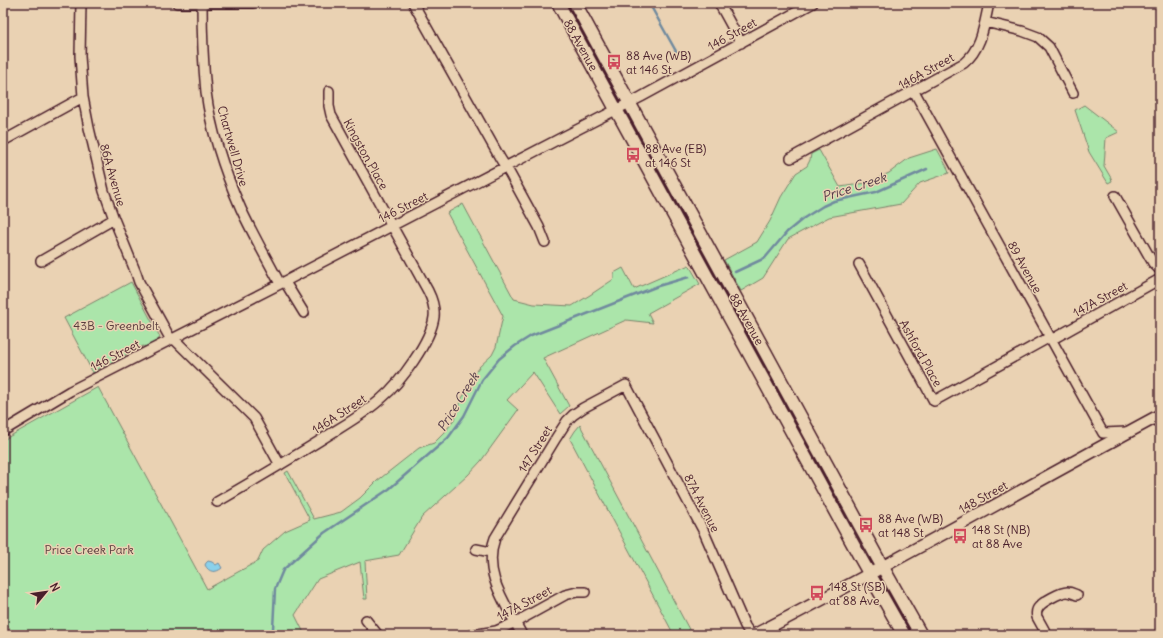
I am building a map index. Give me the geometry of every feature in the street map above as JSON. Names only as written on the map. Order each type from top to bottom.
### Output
[{"type":"main road","name":"88 Avenue","points":[[558,3],[869,574],[904,635]]},
{"type":"main road","name":"88 Avenue","points":[[575,3],[882,567],[921,635]]},
{"type":"street","name":"86A Avenue","points":[[81,3],[80,42],[83,97],[100,176],[114,219],[139,282],[173,340],[254,418],[280,465]]},
{"type":"street","points":[[177,3],[254,3]]},
{"type":"street","name":"Chartwell Drive","points":[[202,3],[202,40],[206,85],[216,140],[230,182],[252,232],[283,283],[304,313]]},
{"type":"street","points":[[413,3],[506,167],[539,227],[545,242]]},
{"type":"street","points":[[719,3],[741,43]]},
{"type":"street","name":"146 Street","points":[[3,431],[70,391],[173,340],[629,103],[813,3]]},
{"type":"street","name":"146A Street","points":[[791,158],[968,61],[977,48],[989,3]]},
{"type":"street","points":[[985,22],[1022,31],[1038,37],[1049,47],[1073,93]]},
{"type":"street","name":"Kingston Place","points":[[329,91],[328,106],[331,115],[428,291],[434,310]]},
{"type":"street","name":"89 Avenue","points":[[914,91],[1102,433],[1127,432]]},
{"type":"street","points":[[3,141],[83,97]]},
{"type":"street","points":[[1115,196],[1153,263],[1160,270]]},
{"type":"street","points":[[41,261],[114,219]]},
{"type":"street","name":"Ashford Place","points":[[859,264],[934,401],[1050,338]]},
{"type":"street","name":"147A Street","points":[[1050,338],[1160,279]]},
{"type":"street","name":"146A Street","points":[[217,502],[280,465],[361,414],[376,404],[392,390],[411,365],[429,335],[433,323],[434,310]]},
{"type":"street","name":"147 Street","points":[[491,552],[495,538],[564,424],[577,412],[626,385]]},
{"type":"street","name":"87A Avenue","points":[[626,385],[696,514],[745,626],[751,635]]},
{"type":"street","name":"148 Street","points":[[754,635],[937,538],[1160,414]]},
{"type":"street","points":[[476,548],[491,552],[494,580],[522,635]]},
{"type":"street","name":"147A Street","points":[[472,635],[496,631],[566,595],[577,592],[585,592]]},
{"type":"street","points":[[1047,635],[1037,616],[1038,607],[1063,592],[1077,595]]},
{"type":"street","points":[[366,620],[378,635]]},
{"type":"green space","points":[[1084,105],[1119,132],[1106,138],[1104,166],[1112,181],[1108,183],[1089,152],[1075,110]]},
{"type":"green space","points":[[937,149],[949,173],[920,183],[901,204],[829,217],[788,239],[763,278],[741,291],[724,260],[757,242],[770,221],[781,197],[796,173],[807,166],[811,154],[819,150],[840,187],[867,183],[889,173],[909,158]]},
{"type":"green space","name":"Price Creek Park","points":[[463,204],[514,299],[534,304],[572,306],[614,279],[614,273],[623,268],[634,289],[689,265],[700,284],[648,313],[653,323],[626,320],[543,358],[569,406],[560,414],[533,372],[507,400],[518,410],[481,461],[468,475],[422,517],[399,555],[365,561],[367,599],[364,599],[360,562],[318,579],[295,615],[305,635],[13,635],[3,617],[3,440],[98,387],[207,589],[258,561],[263,550],[285,531],[310,520],[285,473],[288,471],[314,519],[341,512],[360,498],[377,481],[419,448],[434,443],[445,432],[455,418],[460,401],[468,389],[473,375],[492,355],[496,347],[503,316],[447,213]]},
{"type":"green space","name":"43B - Greenbelt","points":[[131,282],[160,337],[147,347],[143,346],[96,370],[93,373],[64,318]]},
{"type":"green space","points":[[580,425],[692,635],[674,635],[570,439]]},
{"type":"water","points":[[208,561],[216,565],[219,563],[222,568],[217,571],[208,570],[205,565]]},
{"type":"waterway","points":[[649,3],[677,53]]},
{"type":"waterway","name":"Price Creek","points":[[735,272],[765,258],[787,232],[804,218],[823,206],[834,201],[876,192],[927,169]]},
{"type":"waterway","name":"Price Creek","points":[[270,635],[273,629],[275,589],[283,570],[324,533],[389,489],[448,438],[464,416],[482,380],[499,359],[515,346],[531,336],[658,286],[689,277]]},
{"type":"place","name":"88 Ave (WB) at 146 St","points":[[614,62]]},
{"type":"place","name":"88 Ave (EB) at 146 St","points":[[633,155]]},
{"type":"place","name":"88 Ave (WB) at 148 St","points":[[866,525]]},
{"type":"place","name":"148 St (NB) at 88 Ave","points":[[960,536]]},
{"type":"place","name":"148 St (SB) at 88 Ave","points":[[817,593]]}]
